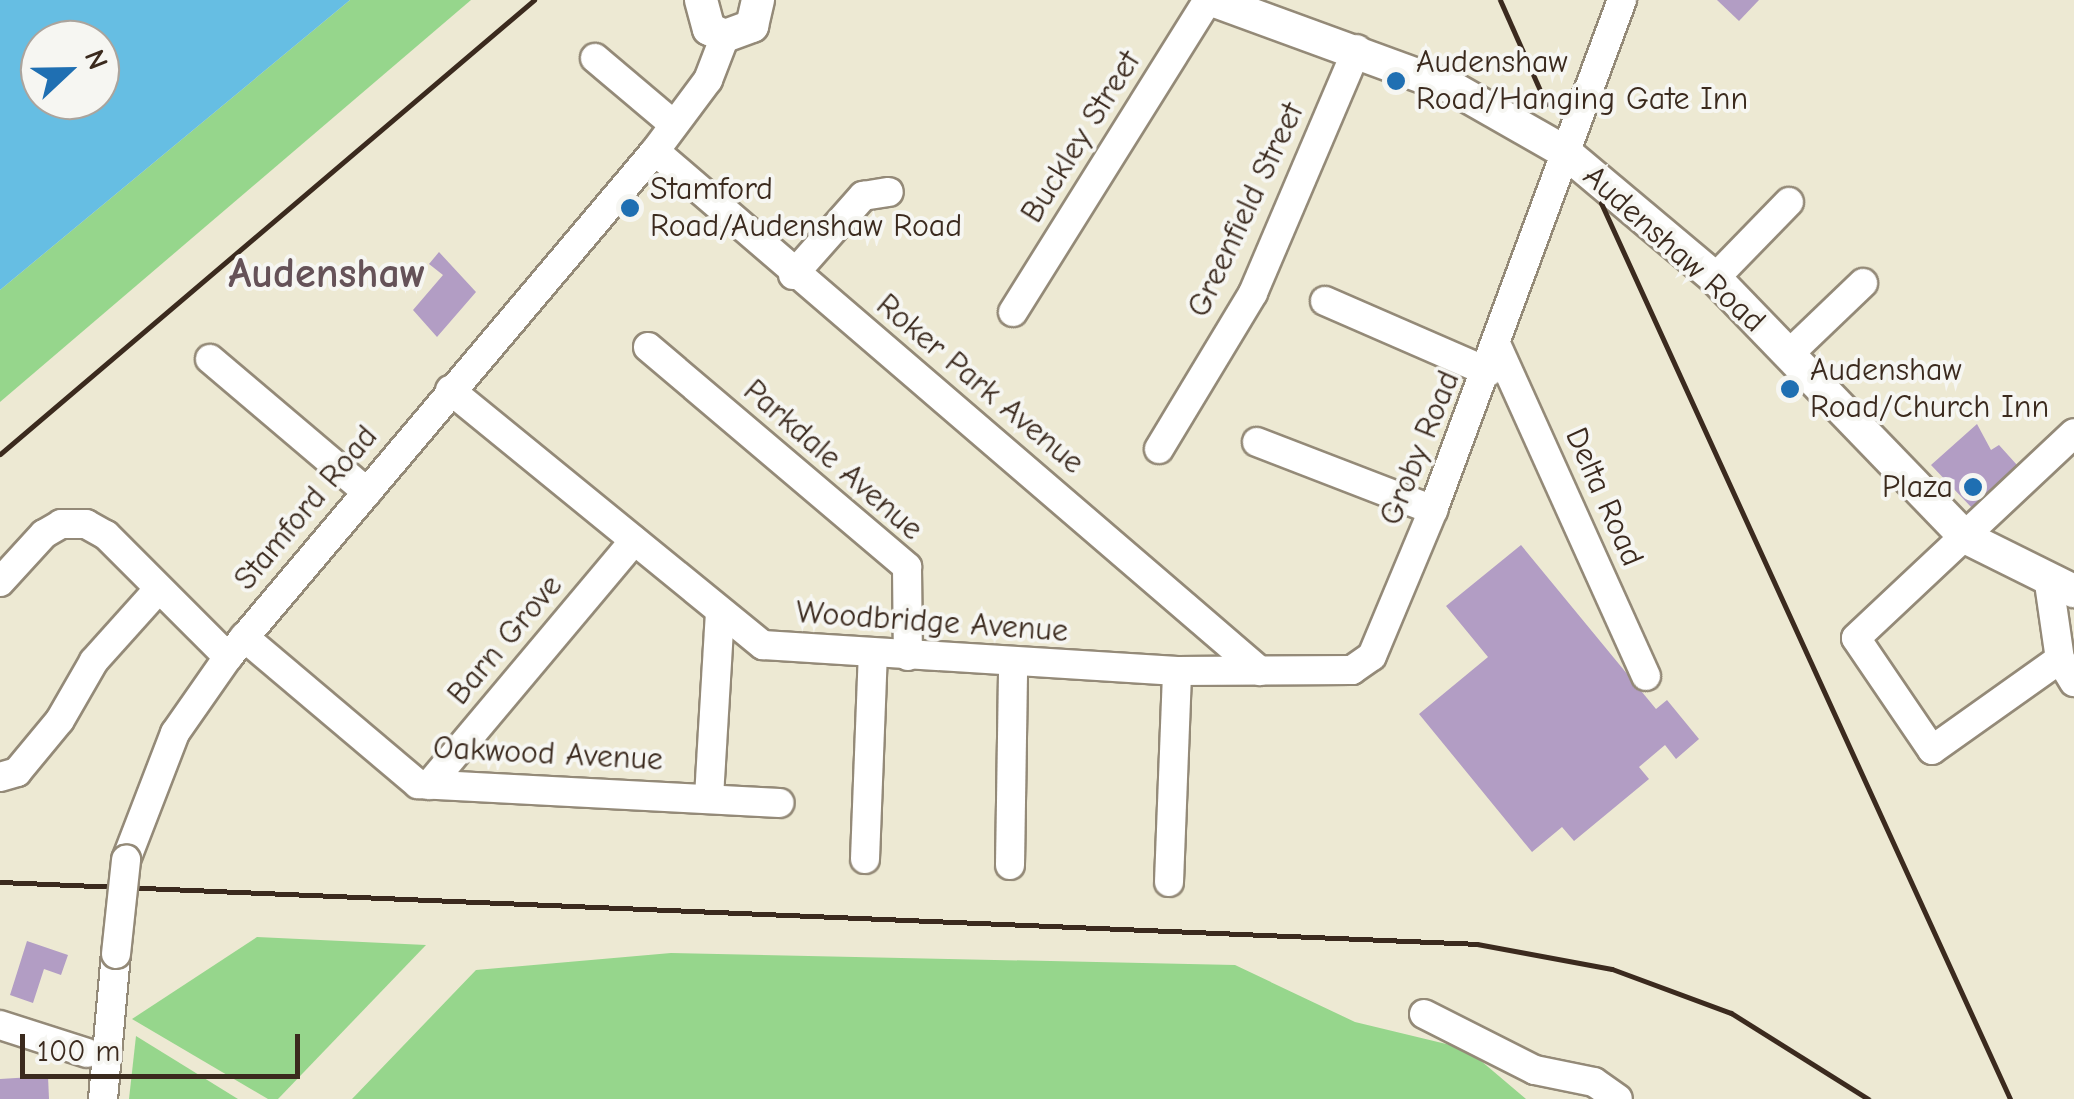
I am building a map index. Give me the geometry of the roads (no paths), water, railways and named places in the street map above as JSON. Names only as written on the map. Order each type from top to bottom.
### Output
[{"type":"main road","points":[[702,0],[709,29],[725,36],[752,26],[758,0]]},
{"type":"main road","name":"Audenshaw Road","points":[[1210,0],[1357,49],[1453,88],[1565,152],[1715,278],[1965,537],[2062,587]]},
{"type":"street","name":"Buckley Street","points":[[1013,312],[1210,0]]},
{"type":"street","name":"Groby Road","points":[[1260,671],[1352,670],[1372,656],[1492,359],[1622,0]]},
{"type":"street","name":"Stamford Road","points":[[105,1087],[126,860],[175,733],[236,647],[655,152],[708,80],[725,36]]},
{"type":"street","name":"Greenfield Street","points":[[1159,449],[1253,293],[1357,49]]},
{"type":"street","points":[[596,58],[673,124]]},
{"type":"street","name":"Roker Park Avenue","points":[[655,152],[1260,671]]},
{"type":"street","points":[[794,275],[863,196],[888,192]]},
{"type":"street","points":[[1715,278],[1789,202]]},
{"type":"street","points":[[1788,355],[1863,283]]},
{"type":"street","points":[[1325,301],[1492,359]]},
{"type":"street","name":"Parkdale Avenue","points":[[648,347],[907,567],[908,656]]},
{"type":"street","points":[[210,359],[367,492]]},
{"type":"street","name":"Delta Road","points":[[1492,359],[1646,676]]},
{"type":"street","name":"Woodbridge Avenue","points":[[450,390],[763,645],[1177,671],[1260,671]]},
{"type":"street","points":[[2062,587],[2067,670],[1932,750],[1856,638],[2074,433]]},
{"type":"street","points":[[1257,442],[1434,510]]},
{"type":"street","name":"Oakwood Avenue","points":[[0,582],[44,534],[61,524],[86,524],[106,536],[156,592],[418,784],[780,803]]},
{"type":"street","name":"Barn Grove","points":[[429,784],[634,541]]},
{"type":"street","points":[[0,777],[17,772],[60,720],[94,661],[156,592]]},
{"type":"street","points":[[709,798],[720,612]]},
{"type":"street","points":[[864,859],[873,654]]},
{"type":"street","points":[[1010,865],[1013,662]]},
{"type":"street","points":[[1169,882],[1177,671]]},
{"type":"street","points":[[1424,1014],[1535,1070],[1594,1082],[1618,1099]]},
{"type":"street","points":[[0,1026],[87,1053]]},
{"type":"water","points":[[0,0],[350,0],[0,290]]},
{"type":"railway","points":[[0,454],[534,0]]},
{"type":"railway","points":[[1500,0],[1546,104]]},
{"type":"railway","points":[[1601,203],[2010,1099]]},
{"type":"railway","points":[[0,882],[1477,944],[1612,969],[1731,1013],[1868,1099]]},
{"type":"place","name":"Audenshaw Road/Hanging Gate Inn","points":[[1396,81]]},
{"type":"place","name":"Stamford Road/Audenshaw Road","points":[[630,208]]},
{"type":"place","name":"Audenshaw Road/Church Inn","points":[[1790,389]]},
{"type":"place","name":"Plaza","points":[[1973,487]]},
{"type":"district","name":"Audenshaw","points":[[327,274]]}]
